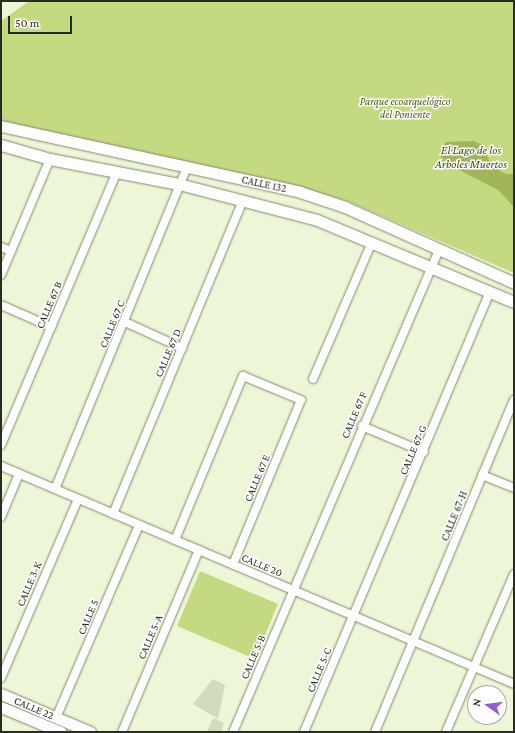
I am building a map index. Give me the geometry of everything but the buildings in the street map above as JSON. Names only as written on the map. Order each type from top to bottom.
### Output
[{"type":"street","name":"CALLE 132","points":[[1,126],[300,192],[345,207],[514,283]]},
{"type":"street","name":"CALLE 132","points":[[1,145],[50,159],[179,184],[317,220],[372,242],[430,269],[514,302]]},
{"type":"street","points":[[1,275],[50,159]]},
{"type":"street","name":"CALLE 67 C","points":[[55,489],[187,167]]},
{"type":"street","name":"CALLE 67 B","points":[[1,445],[116,172]]},
{"type":"street","name":"CALLE 67 D","points":[[113,514],[243,200]]},
{"type":"street","points":[[313,379],[372,242]]},
{"type":"street","points":[[1,247],[11,251]]},
{"type":"street","name":"CALLE 67 F","points":[[294,590],[362,426],[439,250]]},
{"type":"street","name":"CALLE 67-G","points":[[354,616],[490,292]]},
{"type":"street","points":[[1,305],[51,327]]},
{"type":"street","points":[[124,322],[182,348]]},
{"type":"street","name":"CALLE 67 E","points":[[174,540],[243,376],[301,400],[232,564]]},
{"type":"street","name":"CALLE 67-H","points":[[375,732],[414,642],[514,400]]},
{"type":"street","points":[[362,426],[424,452]]},
{"type":"street","name":"CALLE 20","points":[[1,466],[514,684]]},
{"type":"street","points":[[1,517],[19,474]]},
{"type":"street","points":[[482,475],[514,488]]},
{"type":"street","name":"CALLE 3-K","points":[[1,678],[78,499]]},
{"type":"street","name":"CALLE 5","points":[[56,728],[139,525]]},
{"type":"street","name":"CALLE 5-A","points":[[122,732],[199,550]]},
{"type":"street","points":[[446,732],[514,574]]},
{"type":"street","name":"CALLE 5-B","points":[[233,732],[294,590]]},
{"type":"street","name":"CALLE 5-C","points":[[304,732],[354,616]]},
{"type":"street","name":"CALLE 22","points":[[1,694],[56,728]]},
{"type":"street","name":"CALLE 22","points":[[1,707],[56,728],[90,732]]},
{"type":"green space","name":"Parque ecoarquelógico del Poniente","points":[[29,1],[514,1],[514,273],[347,201],[320,193],[1,123],[1,21]]},
{"type":"green space","points":[[200,571],[278,604],[255,659],[177,626]]},
{"type":"water","name":"El Lago de los Arboles Muertos","points":[[473,141],[483,145],[491,165],[506,174],[514,174],[514,207],[498,190],[442,161],[440,152],[446,142]]}]
